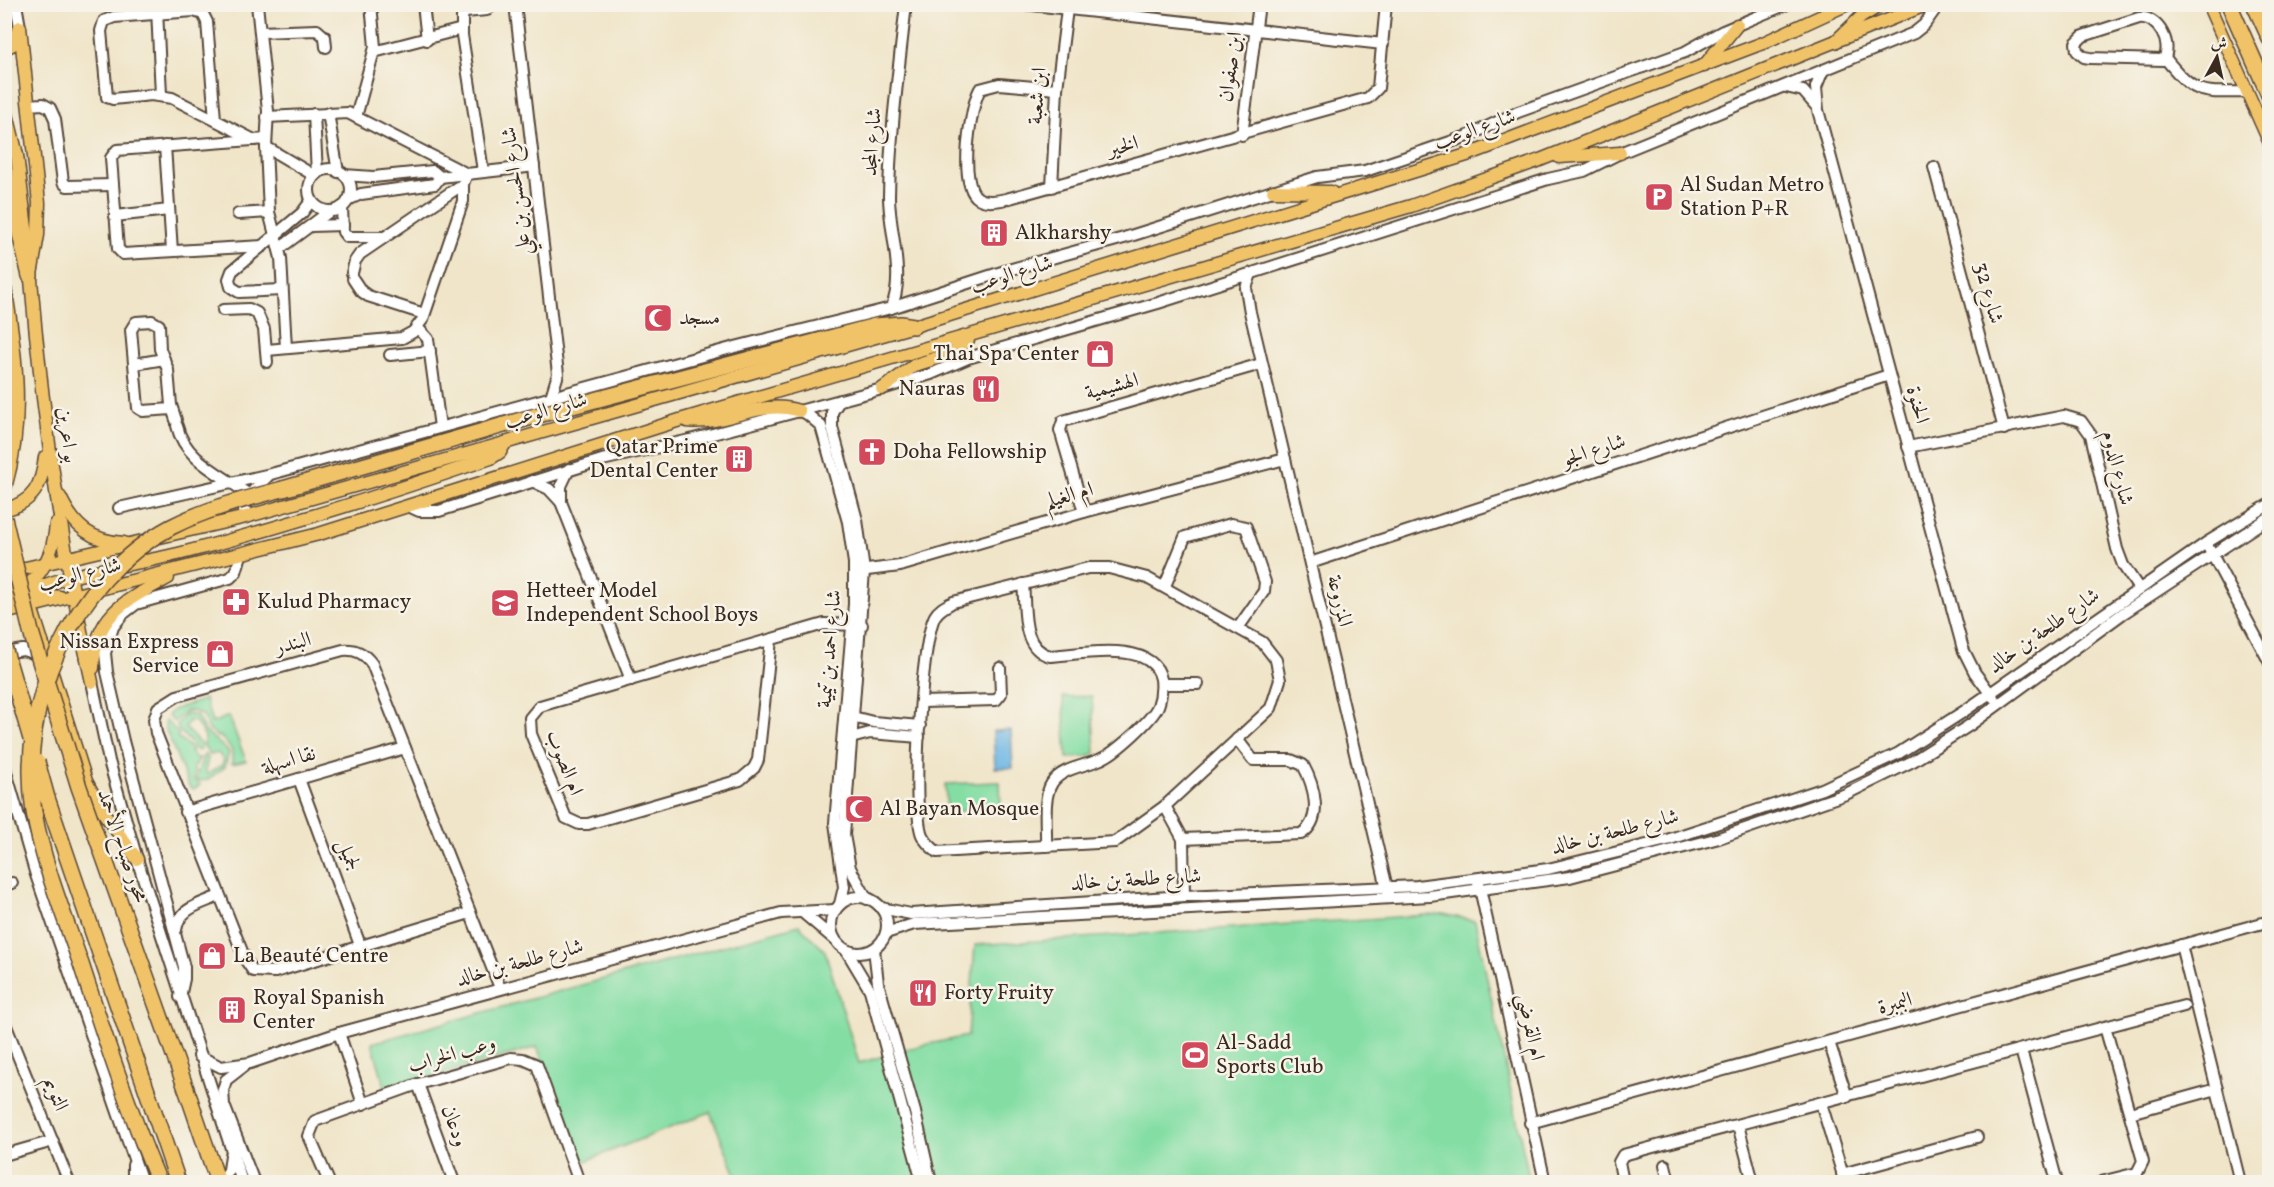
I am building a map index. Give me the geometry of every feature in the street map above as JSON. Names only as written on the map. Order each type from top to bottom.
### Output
[{"type":"highway","points":[[2229,4],[2270,97]]},
{"type":"highway","points":[[2254,4],[2270,39]]},
{"type":"highway","points":[[4,166],[30,276]]},
{"type":"highway","points":[[4,290],[15,358],[17,405],[15,438],[4,486]]},
{"type":"highway","points":[[157,1182],[115,1067],[38,834],[31,785],[36,719],[49,670],[73,621],[121,564],[150,541],[180,523],[232,503],[653,384],[875,326],[901,324],[914,326]]},
{"type":"highway","name":"محور صباح الأحمد","points":[[4,518],[31,632],[79,788],[220,1182]]},
{"type":"highway","points":[[4,647],[47,798],[178,1182]]},
{"type":"main road","name":"شارع الوعب","points":[[4,573],[242,518],[914,326],[1470,154],[1704,67],[1848,4]]},
{"type":"main road","points":[[1832,45],[1861,17],[1882,4]]},
{"type":"main road","name":"شارع الوعب","points":[[4,614],[319,534],[680,420],[971,337],[1411,206],[1540,160],[1832,45],[1928,4]]},
{"type":"main road","points":[[2208,4],[2270,143]]},
{"type":"main road","points":[[1704,67],[1737,25]]},
{"type":"main road","points":[[4,48],[12,45],[20,27]]},
{"type":"main road","points":[[20,27],[39,203],[38,235],[30,276]]},
{"type":"main road","name":"بو اعرين","points":[[4,102],[21,179],[47,439],[66,560]]},
{"type":"main road","points":[[1540,160],[1620,153]]},
{"type":"main road","points":[[1273,191],[1350,190]]},
{"type":"main road","points":[[882,389],[915,365],[953,353],[971,337]]},
{"type":"main road","points":[[680,420],[715,421],[777,406],[799,411]]},
{"type":"main road","points":[[4,510],[25,502],[38,490],[44,471],[47,439]]},
{"type":"main road","points":[[11,596],[339,509],[491,458],[500,452],[506,443]]},
{"type":"main road","points":[[53,482],[69,516],[82,530],[106,541],[137,544]]},
{"type":"main road","points":[[11,596],[32,581],[45,564],[53,544],[57,508]]},
{"type":"main road","name":"محور صباح الأحمد","points":[[66,560],[92,682]]},
{"type":"main road","points":[[92,682],[97,639],[109,617],[127,600],[187,568]]},
{"type":"main road","points":[[89,574],[84,580],[86,587],[101,591]]},
{"type":"main road","points":[[11,596],[74,598]]},
{"type":"main road","points":[[11,596],[32,608],[86,781],[101,809],[137,859]]},
{"type":"street","points":[[16,4],[20,27]]},
{"type":"street","points":[[257,4],[267,117],[269,213],[279,249],[286,348]]},
{"type":"street","points":[[356,117],[374,52],[371,4]]},
{"type":"street","points":[[423,4],[427,40]]},
{"type":"street","points":[[483,171],[462,17],[465,12],[487,9],[491,4]]},
{"type":"street","name":"شارع الحسن بن علي","points":[[514,4],[558,374],[550,396]]},
{"type":"street","name":"شارع المجد","points":[[891,308],[899,282],[891,239],[889,197],[906,4]]},
{"type":"street","points":[[1024,4],[1383,44]]},
{"type":"street","points":[[1136,17],[1137,4]]},
{"type":"street","name":"ابن صفوان","points":[[1242,135],[1259,4]]},
{"type":"street","name":"الخير","points":[[1057,89],[999,84],[980,89],[972,108],[968,172],[968,183],[978,198],[988,201],[1052,187],[1242,135],[1372,95],[1378,88],[1386,4]]},
{"type":"street","name":"شارع الوعب","points":[[119,508],[271,474],[550,396],[891,308],[1008,270],[1124,238],[1317,177],[1365,171],[1468,136],[1518,112],[1685,52],[1737,25],[1787,4]]},
{"type":"street","name":"شارع الوعب","points":[[408,506],[419,511],[439,511],[569,469],[882,389],[931,374],[968,358],[1251,274],[1548,179],[1584,171],[1620,153],[1914,33],[1924,25],[1939,4]]},
{"type":"street","points":[[159,9],[161,95]]},
{"type":"street","points":[[215,119],[206,17],[199,11],[159,9],[109,18],[101,26],[107,97],[113,99],[161,95],[180,101],[254,140],[266,143],[316,175]]},
{"type":"street","name":"ابن شعبة","points":[[1052,187],[1057,89],[1067,9]]},
{"type":"street","points":[[2149,18],[2160,30],[2166,51],[2164,58],[2157,62],[2084,57],[2077,51],[2076,43],[2088,33],[2149,18]]},
{"type":"street","points":[[374,52],[462,29]]},
{"type":"street","points":[[260,32],[317,30],[325,37],[326,47]]},
{"type":"street","points":[[2164,58],[2184,82],[2194,88],[2205,92],[2246,92]]},
{"type":"street","name":"الحنوة","points":[[1823,70],[1816,87],[1818,110],[1963,649],[1975,673],[1997,703]]},
{"type":"street","points":[[1782,88],[1803,91],[1818,110]]},
{"type":"street","points":[[28,105],[43,104],[50,108],[55,118],[63,182],[67,186],[113,185]]},
{"type":"street","points":[[267,117],[342,112],[356,117],[465,179]]},
{"type":"street","points":[[328,113],[341,173],[350,187],[345,204],[343,225],[345,235],[351,239],[385,237]]},
{"type":"street","points":[[314,114],[316,175],[309,188],[312,201],[323,210],[330,211]]},
{"type":"street","points":[[254,140],[114,151],[111,158],[115,216],[118,249],[123,254],[263,246]]},
{"type":"street","points":[[165,146],[172,252]]},
{"type":"street","points":[[424,314],[368,296],[360,291],[352,276],[355,261],[360,254],[465,179],[483,171],[534,166]]},
{"type":"street","name":"شارع 32","points":[[1934,166],[2004,429]]},
{"type":"street","points":[[316,175],[331,170],[373,177],[433,171],[440,177],[465,179]]},
{"type":"street","points":[[279,249],[330,211],[361,194],[435,184],[440,177]]},
{"type":"street","points":[[267,350],[402,338],[418,328],[463,201],[465,179]]},
{"type":"street","points":[[282,290],[244,292],[231,287],[230,274],[302,213],[312,201]]},
{"type":"street","points":[[115,216],[169,210]]},
{"type":"street","points":[[237,214],[269,213]]},
{"type":"street","points":[[310,226],[343,225]]},
{"type":"street","name":"المزروعة","points":[[1251,274],[1246,288],[1261,364],[1388,899]]},
{"type":"street","name":"المزروعة","points":[[1228,281],[1238,289],[1250,312]]},
{"type":"street","points":[[899,282],[921,299]]},
{"type":"street","points":[[244,292],[244,309]]},
{"type":"street","points":[[223,310],[254,310],[260,317],[267,350],[267,362]]},
{"type":"street","points":[[175,419],[138,408],[132,330],[136,322],[157,323],[160,349],[168,370],[175,419],[185,444],[227,482],[249,495]]},
{"type":"street","points":[[418,328],[427,336],[440,427]]},
{"type":"street","points":[[390,355],[430,351]]},
{"type":"street","points":[[135,364],[164,359]]},
{"type":"street","name":"الهشيمية","points":[[1084,512],[1060,430],[1061,423],[1261,364]]},
{"type":"street","points":[[558,374],[576,390]]},
{"type":"street","name":"شارع الجو","points":[[1310,563],[1889,375]]},
{"type":"street","name":"شارع احمد بن تيمية","points":[[840,400],[832,412],[832,427],[857,520],[859,571],[853,717],[844,835],[850,868],[867,898]]},
{"type":"street","name":"شارع احمد بن تيمية","points":[[799,411],[807,414],[821,426],[859,571]]},
{"type":"street","name":"شارع الدوم","points":[[1908,447],[2064,416],[2073,417],[2087,427],[2117,549],[2123,565],[2139,589]]},
{"type":"street","name":"ام الغيلم","points":[[859,571],[900,566],[1084,512],[1285,459]]},
{"type":"street","points":[[561,502],[561,486],[569,469]]},
{"type":"street","name":"شارع الوعب","points":[[242,518],[249,495],[258,483],[271,474]]},
{"type":"street","points":[[532,481],[549,489],[561,502],[631,680]]},
{"type":"street","name":"شارع طلحة بن خالد","points":[[881,908],[911,914],[1184,896],[1550,880],[1627,863],[1719,838],[1814,806],[1872,782],[1913,761],[1970,725],[2270,504]]},
{"type":"street","name":"شارع طلحة بن خالد","points":[[886,933],[914,924],[1388,899],[1480,884],[1622,853],[1713,826],[1822,789],[1867,770],[1910,746],[1990,693],[2139,589],[2209,548],[2270,517]]},
{"type":"street","points":[[1165,586],[1185,537],[1231,524],[1246,527],[1265,582],[1264,591],[1238,628]]},
{"type":"street","points":[[2209,548],[2270,663]]},
{"type":"street","points":[[180,997],[184,967],[115,707],[106,663],[107,642],[116,622],[136,604],[230,578],[236,572],[241,555]]},
{"type":"street","points":[[1088,568],[1109,568],[1127,571],[1165,586],[1238,628],[1271,651],[1276,660],[1280,689],[1271,708],[1165,806],[1115,842],[937,852],[922,835],[918,808],[920,732],[929,636],[936,615],[953,602],[1023,584],[1088,568]]},
{"type":"street","points":[[1023,584],[1029,639],[1040,653],[1050,656],[1138,654],[1154,663],[1162,684],[1158,708],[1152,716],[1104,758],[1063,773],[1052,782],[1048,795],[1046,846]]},
{"type":"street","name":"ام الصوب","points":[[771,640],[758,760],[748,775],[740,780],[588,824],[572,822],[562,813],[531,734],[530,718],[540,706],[824,624],[857,625]]},
{"type":"street","name":"شارع احمد بن تيمية","points":[[838,907],[844,886],[835,823],[857,625]]},
{"type":"street","name":"البندر","points":[[470,913],[275,972],[253,971],[245,959],[219,896],[154,727],[158,708],[177,696],[351,649],[360,652],[372,664],[500,988]]},
{"type":"street","points":[[4,653],[30,651],[49,662]]},
{"type":"street","points":[[922,702],[996,700],[1001,694],[1000,668]]},
{"type":"street","name":"محور صباح الأحمد","points":[[92,682],[110,761],[137,859],[231,1155],[242,1182]]},
{"type":"street","points":[[1162,684],[1198,684]]},
{"type":"street","points":[[853,717],[882,729],[920,732]]},
{"type":"street","points":[[851,738],[882,729]]},
{"type":"street","points":[[1183,839],[1301,834],[1314,822],[1316,810],[1303,765],[1292,760],[1253,760],[1237,739]]},
{"type":"street","name":"نقا اسهلة","points":[[185,812],[405,748]]},
{"type":"street","points":[[4,765],[36,875],[142,1182]]},
{"type":"street","name":"لجميل","points":[[298,779],[360,945]]},
{"type":"street","points":[[1165,806],[1183,839],[1184,896]]},
{"type":"street","name":"ام القرضي","points":[[1480,884],[1530,1124],[1545,1182]]},
{"type":"street","points":[[175,933],[178,919],[184,912],[219,896]]},
{"type":"street","points":[[802,912],[841,946],[860,953],[874,949],[886,933],[885,916],[881,908],[867,898],[853,898],[838,907],[831,930],[841,946],[870,990],[922,1182]]},
{"type":"street","name":"شارع طلحة بن خالد","points":[[200,1056],[221,1067],[250,1063],[339,1033],[781,913],[838,907]]},
{"type":"street","name":"البمبرة","points":[[1530,1124],[2270,921]]},
{"type":"street","points":[[2181,945],[2240,1182]]},
{"type":"street","points":[[874,949],[878,983],[915,1112],[931,1182]]},
{"type":"street","points":[[1623,1182],[1618,1162],[1623,1155],[2184,1006]]},
{"type":"street","name":"التويم","points":[[4,1021],[69,1182]]},
{"type":"street","points":[[2101,1182],[2137,1173],[2143,1166],[2105,1027]]},
{"type":"street","points":[[339,1033],[363,1104]]},
{"type":"street","points":[[1829,1042],[1847,1097]]},
{"type":"street","points":[[2021,1050],[2058,1182]]},
{"type":"street","name":"وعب الخراب","points":[[329,1182],[309,1136],[310,1127],[315,1121],[323,1116],[418,1084],[511,1058],[523,1059],[537,1065],[579,1182]]},
{"type":"street","name":"شارع طلحة بن خالد","points":[[250,1063],[230,1076],[224,1085],[223,1096],[226,1110],[254,1182]]},
{"type":"street","name":"ودعان","points":[[418,1084],[454,1182]]},
{"type":"street","points":[[2130,1113],[2217,1089]]},
{"type":"street","points":[[1821,1104],[1843,1178],[1977,1137]]},
{"type":"street","points":[[1738,1125],[1753,1182]]},
{"type":"street","points":[[4,1155],[53,1141]]},
{"type":"street","points":[[220,1182],[229,1170],[231,1155]]},
{"type":"street","points":[[134,1161],[157,1182]]},
{"type":"street","points":[[133,1182],[134,1161]]},
{"type":"street","points":[[1665,1165],[1669,1182]]},
{"type":"green space","points":[[1092,696],[1095,753],[1088,757],[1067,758],[1063,697]]},
{"type":"green space","points":[[205,699],[212,723],[229,716],[246,761],[232,764],[232,750],[220,736],[218,737],[208,729],[204,716],[194,711],[186,711],[174,722],[168,716],[173,710]]},
{"type":"green space","points":[[185,715],[196,715],[205,731],[229,752],[225,767],[207,780],[199,781],[196,778],[205,754],[208,758],[205,772],[208,774],[222,765],[224,760],[218,753],[210,755],[204,746],[205,736],[195,721],[189,721],[185,728],[201,745],[198,751],[178,729],[177,724]]},
{"type":"green space","points":[[166,720],[179,734],[177,737],[192,749],[190,752],[196,759],[200,758],[193,769],[195,771],[193,779],[200,785],[194,789],[190,788],[165,728]]},
{"type":"green space","points":[[1000,782],[1001,809],[947,812],[945,784]]},
{"type":"green space","name":"Al-Sadd Sports Club","points":[[1443,914],[1475,921],[1530,1182],[739,1182],[710,1112],[583,1162],[537,1047],[386,1090],[372,1043],[799,925],[825,951],[859,1063],[919,1046],[968,1036],[975,945]]},
{"type":"water","points":[[1011,730],[1013,768],[995,768],[993,731]]},
{"type":"place","name":"Al Sudan Metro Station P+R","points":[[1659,197]]},
{"type":"place","name":"Alkharshy","points":[[994,233]]},
{"type":"place","name":"مسجد","points":[[658,318]]},
{"type":"place","name":"Thai Spa Center","points":[[1100,354]]},
{"type":"place","name":"Nauras","points":[[986,389]]},
{"type":"place","name":"Doha Fellowship","points":[[872,452]]},
{"type":"place","name":"Qatar Prime Dental Center","points":[[739,459]]},
{"type":"place","name":"Kulud Pharmacy","points":[[236,602]]},
{"type":"place","name":"Hetteer Model Independent School Boys","points":[[505,603]]},
{"type":"place","name":"Nissan Express Service","points":[[220,654]]},
{"type":"place","name":"Al Bayan Mosque","points":[[859,809]]},
{"type":"place","name":"La Beauté Centre","points":[[212,956]]},
{"type":"place","name":"Forty Fruity","points":[[923,993]]},
{"type":"place","name":"Royal Spanish Center","points":[[232,1010]]},
{"type":"place","name":"Al-Sadd Sports Club","points":[[1195,1055]]}]
